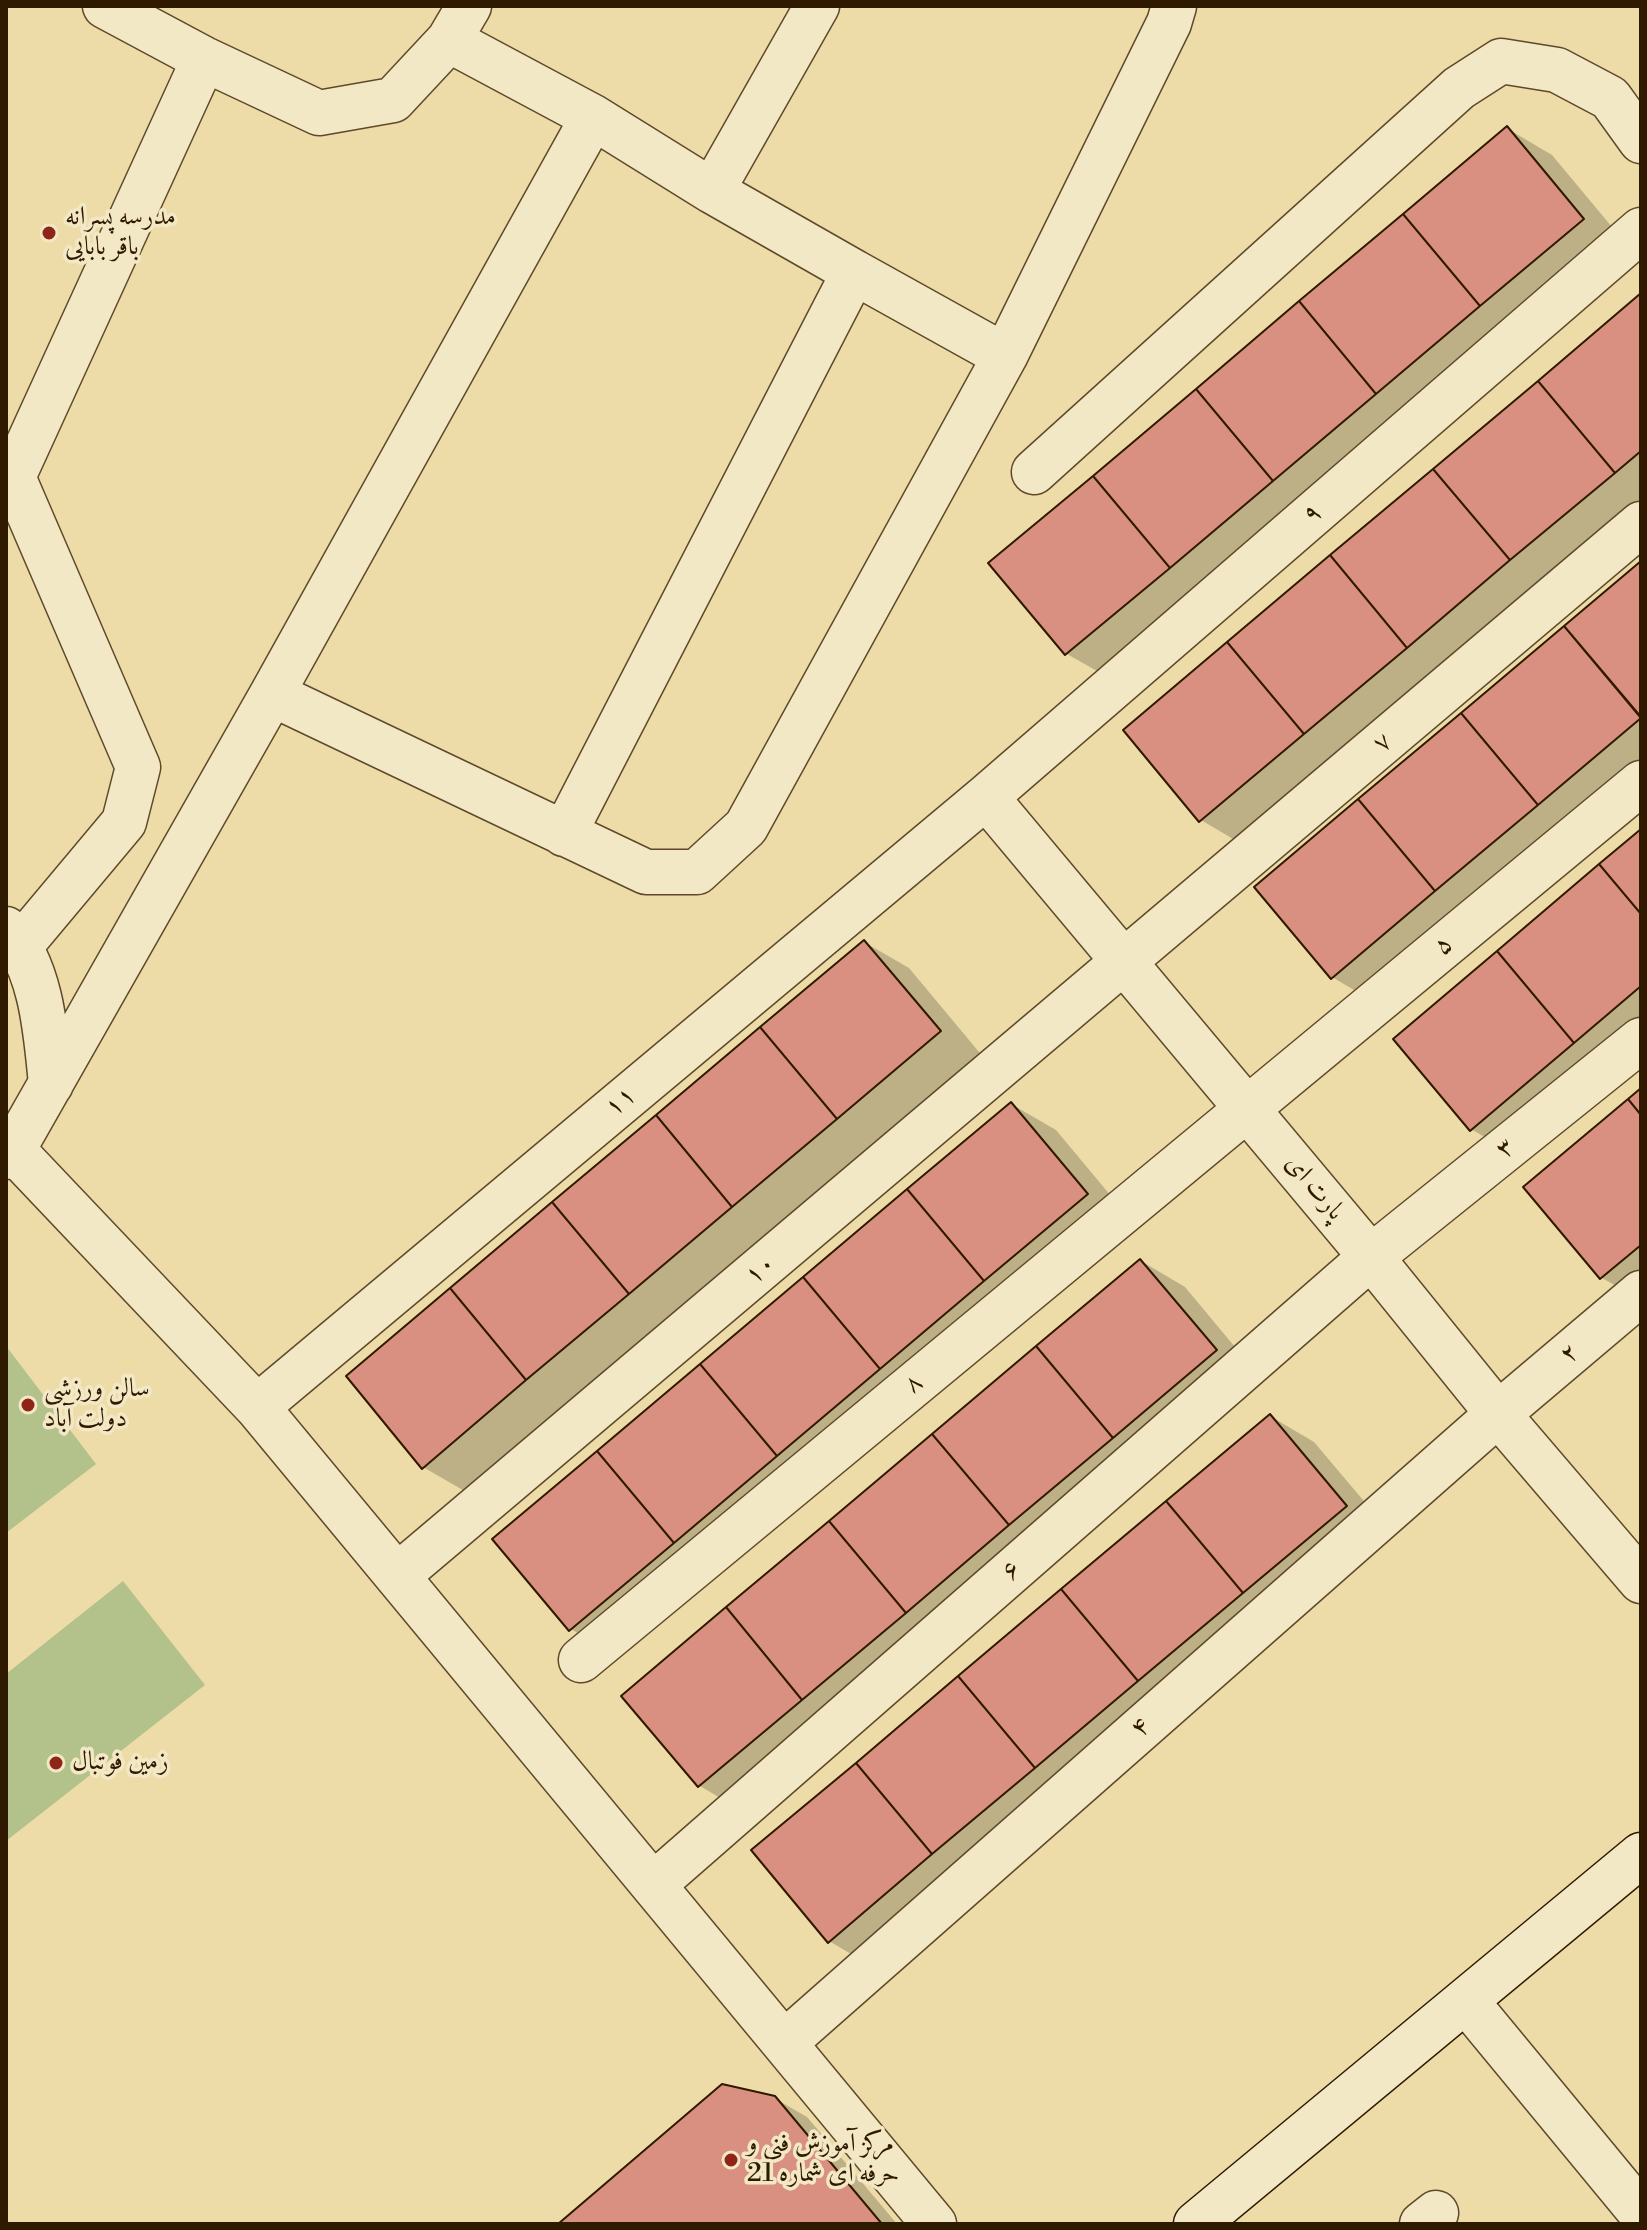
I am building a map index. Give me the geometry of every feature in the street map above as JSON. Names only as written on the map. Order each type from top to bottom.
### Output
[{"type":"street","points":[[106,6],[204,59],[319,113],[393,100],[459,23],[593,117],[712,191],[1005,356]]},
{"type":"street","points":[[712,191],[817,6]]},
{"type":"street","points":[[272,694],[646,872],[697,872],[746,827],[1005,356],[1169,23],[1174,6]]},
{"type":"street","points":[[51,1084],[43,1014],[14,937],[124,822],[138,767],[10,475],[204,59]]},
{"type":"street","points":[[1034,472],[1459,88],[1501,61],[1557,70],[1610,98],[1641,141]]},
{"type":"street","points":[[593,117],[272,694],[10,1154],[257,1407],[934,2224]]},
{"type":"street","name":"۹","points":[[986,797],[1641,230]]},
{"type":"street","points":[[564,834],[854,272]]},
{"type":"street","name":"۷","points":[[1125,963],[1641,524]]},
{"type":"street","name":"۵","points":[[1247,1109],[1641,783]]},
{"type":"street","name":"پارت ای","points":[[986,797],[1371,1257],[1498,1414],[1634,1558]]},
{"type":"street","name":"۱۱","points":[[257,1407],[986,797]]},
{"type":"street","name":"۱۰","points":[[397,1576],[1125,963]]},
{"type":"street","name":"۳","points":[[1371,1257],[1641,1040]]},
{"type":"street","name":"۸","points":[[581,1660],[1247,1109]]},
{"type":"street","name":"۶","points":[[653,1885],[1371,1257]]},
{"type":"street","name":"۲","points":[[1498,1414],[1641,1293]]},
{"type":"street","name":"۴","points":[[784,2043],[1498,1414]]},
{"type":"street","points":[[1196,2224],[1641,1855]]},
{"type":"street","points":[[1466,2001],[1641,2213]]},
{"type":"green space","name":"سالن ورزشی دولت آباد","points":[[6,1346],[96,1464],[6,1533]]},
{"type":"green space","name":"زمین فوتبال","points":[[123,1581],[205,1685],[6,1841],[6,1674]]},
{"type":"building","points":[[1507,126],[1584,219],[1480,306],[1403,214]]},
{"type":"building","points":[[1403,214],[1480,306],[1376,394],[1299,301]]},
{"type":"building","points":[[1641,293],[1641,451],[1615,473],[1538,381]]},
{"type":"building","points":[[1299,301],[1376,394],[1273,481],[1196,389]]},
{"type":"building","points":[[1538,381],[1615,473],[1510,560],[1433,469]]},
{"type":"building","points":[[1196,389],[1273,481],[1170,568],[1093,476]]},
{"type":"building","points":[[1433,469],[1510,560],[1407,648],[1330,555]]},
{"type":"building","points":[[1093,476],[1170,568],[1065,655],[988,563]]},
{"type":"building","points":[[1330,555],[1407,648],[1304,734],[1227,642]]},
{"type":"building","points":[[1641,561],[1641,717],[1564,626]]},
{"type":"building","points":[[1564,626],[1641,718],[1538,805],[1461,713]]},
{"type":"building","points":[[1227,642],[1304,734],[1199,822],[1123,730]]},
{"type":"building","points":[[1461,713],[1538,805],[1435,891],[1358,799]]},
{"type":"building","points":[[1358,799],[1435,891],[1331,979],[1254,887]]},
{"type":"building","points":[[1641,829],[1641,914],[1599,864]]},
{"type":"building","points":[[1599,864],[1641,914],[1641,986],[1574,1043],[1497,951]]},
{"type":"building","points":[[864,940],[941,1031],[837,1119],[760,1027]]},
{"type":"building","points":[[1497,951],[1574,1043],[1470,1131],[1393,1039]]},
{"type":"building","points":[[760,1027],[837,1119],[732,1207],[656,1115]]},
{"type":"building","points":[[1641,1088],[1641,1115],[1628,1099]]},
{"type":"building","points":[[1628,1099],[1641,1115],[1641,1245],[1600,1279],[1523,1187]]},
{"type":"building","points":[[1011,1102],[1088,1194],[984,1281],[907,1189]]},
{"type":"building","points":[[656,1115],[732,1207],[629,1294],[552,1202]]},
{"type":"building","points":[[907,1189],[984,1281],[880,1369],[803,1277]]},
{"type":"building","points":[[552,1202],[629,1294],[526,1380],[450,1288]]},
{"type":"building","points":[[1140,1259],[1217,1350],[1113,1438],[1036,1346]]},
{"type":"building","points":[[803,1277],[880,1369],[777,1456],[700,1364]]},
{"type":"building","points":[[450,1288],[526,1380],[422,1469],[346,1376]]},
{"type":"building","points":[[1036,1346],[1113,1438],[1009,1525],[932,1434]]},
{"type":"building","points":[[700,1364],[777,1456],[674,1543],[597,1451]]},
{"type":"building","points":[[1270,1414],[1347,1506],[1243,1593],[1166,1501]]},
{"type":"building","points":[[932,1434],[1009,1525],[906,1613],[829,1521]]},
{"type":"building","points":[[597,1451],[674,1543],[569,1631],[492,1539]]},
{"type":"building","points":[[1166,1501],[1243,1593],[1138,1681],[1061,1589]]},
{"type":"building","points":[[829,1521],[906,1613],[802,1700],[726,1607]]},
{"type":"building","points":[[1061,1589],[1138,1681],[1035,1768],[958,1676]]},
{"type":"building","points":[[726,1607],[802,1700],[698,1787],[621,1696]]},
{"type":"building","points":[[958,1676],[1035,1768],[932,1854],[856,1763]]},
{"type":"building","points":[[856,1763],[932,1854],[828,1943],[751,1850]]},
{"type":"building","name":"مرکز آموزش فنی و حرفه ای شماره 21","points":[[722,2084],[775,2096],[882,2224],[558,2224]]},
{"type":"place","name":"مدرسه پسرانه باقر بابایی","points":[[49,233]]},
{"type":"place","name":"سالن ورزشی دولت آباد","points":[[28,1405]]},
{"type":"place","name":"زمین فوتبال","points":[[56,1763]]},
{"type":"place","name":"مرکز آموزش فنی و حرفه ای شماره 21","points":[[731,2160]]}]
